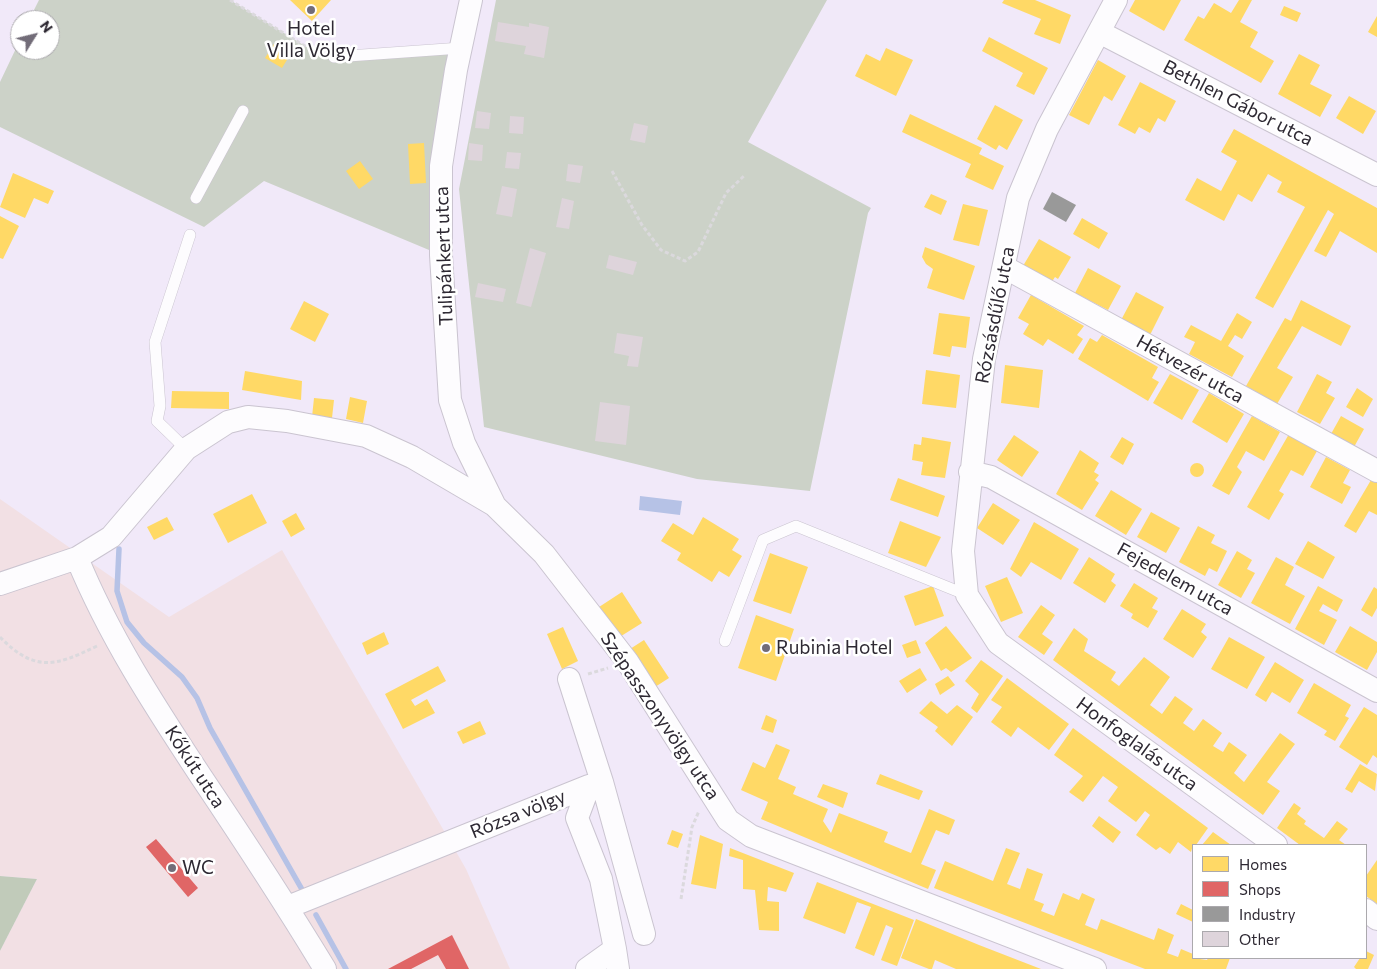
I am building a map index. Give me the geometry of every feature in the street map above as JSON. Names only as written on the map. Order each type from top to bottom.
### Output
[{"type":"street","name":"Tulipánkert utca","points":[[471,0],[441,166],[441,255],[450,400],[468,450],[494,505]]},
{"type":"street","name":"Rózsásdűlő utca","points":[[998,644],[968,595],[963,551],[970,472],[984,359],[1018,198],[1047,128],[1116,0]]},
{"type":"street","name":"Bethlen Gábor utca","points":[[1099,32],[1377,175]]},
{"type":"street","name":"Hétvezér utca","points":[[1004,267],[1377,470]]},
{"type":"street","name":"Szépasszonyvölgy utca","points":[[0,584],[77,558],[111,537],[186,449],[228,422],[248,417],[287,421],[366,436],[412,457],[494,505],[544,554],[627,661],[728,820],[751,836],[1095,969]]},
{"type":"street","name":"Fejedelem utca","points":[[970,472],[991,478],[1377,691]]},
{"type":"street","name":"Kőkút utca","points":[[77,558],[93,597],[114,638],[152,702],[288,907],[325,969]]},
{"type":"street","name":"Honfoglalás utca","points":[[998,644],[1275,844]]},
{"type":"street","points":[[569,680],[596,784],[644,934]]},
{"type":"street","name":"Rózsa völgy","points":[[288,907],[596,784]]},
{"type":"street","name":"Rózsa völgy","points":[[587,969],[616,959],[601,879],[577,818],[596,784]]},
{"type":"street","points":[[1367,911],[1377,919]]},
{"type":"lane","points":[[334,57],[461,48]]},
{"type":"lane","points":[[196,198],[243,111]]},
{"type":"lane","points":[[186,449],[157,421],[160,406],[155,342],[190,235]]},
{"type":"lane","points":[[725,641],[762,540],[796,526],[968,595]]},
{"type":"path","points":[[230,0],[323,57],[334,57]]},
{"type":"path","points":[[612,171],[642,225],[661,250],[685,261],[698,252],[726,193],[745,175]]},
{"type":"path","points":[[0,637],[12,650],[27,659],[49,664],[79,655],[114,638]]},
{"type":"path","points":[[569,680],[613,667]]},
{"type":"path","points":[[681,899],[692,827],[703,804]]},
{"type":"shaded area","points":[[39,0],[230,0],[323,57],[461,48],[441,255],[264,181],[204,227],[0,127],[0,82],[10,60],[60,60],[60,10],[34,10]]},
{"type":"shaded area","points":[[496,0],[827,0],[748,142],[871,208],[868,213],[810,491],[697,479],[484,427],[459,189]]},
{"type":"shaded area","points":[[0,499],[169,617],[282,550],[466,869],[510,969],[0,969],[0,951],[37,879],[0,876]]},
{"type":"green space","points":[[0,876],[37,879],[0,951]]},
{"type":"water","points":[[640,496],[682,501],[680,515],[639,510]]},
{"type":"building: Homes","name":"Hotel Villa Völgy","points":[[290,0],[331,0],[312,21]]},
{"type":"building: Homes","points":[[1004,0],[1035,0],[1071,15],[1060,44],[1034,34],[1041,19],[1002,3]]},
{"type":"building: Homes","points":[[1135,0],[1181,0],[1164,31],[1129,11]]},
{"type":"building: Homes","points":[[1239,0],[1252,0],[1240,22],[1258,32],[1250,47],[1274,61],[1261,83],[1184,40],[1198,16],[1204,19],[1214,3],[1231,13]]},
{"type":"building: Homes","points":[[1284,6],[1301,13],[1297,22],[1280,15]]},
{"type":"building: Homes","points":[[1377,16],[1377,37],[1368,32]]},
{"type":"building: Homes","points":[[989,37],[1048,68],[1034,95],[1016,86],[1023,73],[982,51]]},
{"type":"building: Homes","points":[[274,44],[290,55],[282,68],[265,58]]},
{"type":"building: Homes","points":[[886,48],[913,60],[896,96],[855,76],[866,54],[880,61]]},
{"type":"building: Homes","points":[[1299,54],[1320,65],[1310,84],[1332,95],[1320,117],[1278,94]]},
{"type":"building: Homes","points":[[1098,60],[1126,76],[1112,101],[1104,96],[1089,125],[1069,115]]},
{"type":"building: Homes","points":[[1140,82],[1176,101],[1165,122],[1158,118],[1150,133],[1139,127],[1135,134],[1118,125]]},
{"type":"building: Homes","points":[[1349,96],[1376,111],[1363,134],[1336,118]]},
{"type":"building: Homes","points":[[995,105],[1023,120],[1007,150],[999,145],[996,150],[977,139]]},
{"type":"building: Homes","points":[[910,114],[982,148],[979,154],[1004,166],[993,190],[965,177],[971,164],[902,132]]},
{"type":"building: Homes","points":[[1234,129],[1377,208],[1377,253],[1340,231],[1326,257],[1314,251],[1334,214],[1328,210],[1273,308],[1255,298],[1305,207],[1277,192],[1282,182],[1268,174],[1252,202],[1238,194],[1224,221],[1185,200],[1197,178],[1221,191],[1237,161],[1221,152]]},
{"type":"building: Homes","points":[[424,143],[426,183],[410,184],[408,144]]},
{"type":"building: Homes","points":[[360,161],[373,179],[359,189],[346,171]]},
{"type":"building: Homes","points":[[13,173],[54,191],[48,204],[34,198],[25,218],[0,207]]},
{"type":"building: Homes","points":[[931,194],[947,201],[941,215],[924,207]]},
{"type":"building: Homes","points":[[963,204],[988,210],[979,246],[953,240]]},
{"type":"building: Homes","points":[[0,216],[19,226],[3,259],[0,258]]},
{"type":"building: Homes","points":[[1082,218],[1108,233],[1099,249],[1073,234]]},
{"type":"building: Homes","points":[[1039,239],[1071,257],[1058,279],[1055,277],[1051,283],[1023,266]]},
{"type":"building: Homes","points":[[925,247],[975,266],[964,300],[927,288],[933,269],[926,264],[922,257]]},
{"type":"building: Homes","points":[[1088,268],[1121,286],[1108,310],[1075,293]]},
{"type":"building: Homes","points":[[1136,292],[1164,307],[1149,337],[1120,322]]},
{"type":"building: Homes","points":[[1031,295],[1084,326],[1077,335],[1083,339],[1073,354],[1048,339],[1043,346],[1023,334],[1029,324],[1018,318]]},
{"type":"building: Homes","points":[[1301,300],[1351,326],[1341,346],[1302,326],[1277,368],[1293,377],[1277,404],[1246,386],[1285,318],[1291,321]]},
{"type":"building: Homes","points":[[304,301],[329,314],[315,342],[290,329]]},
{"type":"building: Homes","points":[[939,313],[970,317],[966,348],[952,346],[950,357],[933,354]]},
{"type":"building: Homes","points":[[1237,313],[1252,322],[1242,339],[1235,335],[1228,346],[1244,356],[1232,377],[1189,354],[1195,342],[1184,337],[1191,325],[1221,341]]},
{"type":"building: Homes","points":[[1102,335],[1158,367],[1152,378],[1159,382],[1148,401],[1078,359],[1090,338],[1097,342]]},
{"type":"building: Homes","points":[[1005,365],[1043,370],[1039,408],[1001,403]]},
{"type":"building: Homes","points":[[926,370],[960,375],[956,408],[922,404]]},
{"type":"building: Homes","points":[[245,371],[302,381],[301,400],[242,390]]},
{"type":"building: Homes","points":[[1170,374],[1199,390],[1182,420],[1153,403]]},
{"type":"building: Homes","points":[[1317,374],[1332,382],[1326,393],[1335,398],[1320,424],[1297,412]]},
{"type":"building: Homes","points":[[1357,388],[1373,399],[1363,417],[1346,407]]},
{"type":"building: Homes","points":[[172,391],[229,392],[229,409],[171,408]]},
{"type":"building: Homes","points":[[1209,393],[1244,414],[1227,443],[1192,422]]},
{"type":"building: Homes","points":[[350,397],[367,401],[363,423],[346,419]]},
{"type":"building: Homes","points":[[314,398],[334,400],[332,418],[312,417]]},
{"type":"building: Homes","points":[[1252,416],[1280,432],[1264,461],[1246,451],[1237,467],[1242,472],[1229,495],[1212,486]]},
{"type":"building: Homes","points":[[1341,416],[1364,429],[1354,447],[1331,434]]},
{"type":"building: Homes","points":[[1289,434],[1317,451],[1303,476],[1291,470],[1279,491],[1284,494],[1269,520],[1247,507]]},
{"type":"building: Homes","points":[[1014,435],[1039,452],[1022,477],[997,460]]},
{"type":"building: Homes","points":[[922,437],[951,442],[945,478],[921,475],[923,462],[912,460],[914,444],[921,445]]},
{"type":"building: Homes","points":[[1122,437],[1134,444],[1123,465],[1110,457]]},
{"type":"building: Homes","points":[[1080,450],[1099,463],[1094,472],[1099,475],[1095,480],[1099,483],[1082,510],[1056,494]]},
{"type":"building: Homes","points":[[1326,457],[1350,470],[1343,483],[1351,487],[1342,504],[1310,487]]},
{"type":"building: Homes","points":[[1194,463],[1200,463],[1204,470],[1200,477],[1194,477],[1190,473],[1190,467]]},
{"type":"building: Homes","points":[[898,478],[945,496],[938,517],[890,500]]},
{"type":"building: Homes","points":[[1371,480],[1377,483],[1377,515],[1369,511],[1356,533],[1344,526]]},
{"type":"building: Homes","points":[[1111,490],[1142,509],[1126,535],[1095,516]]},
{"type":"building: Homes","points":[[252,494],[267,523],[228,543],[213,514]]},
{"type":"building: Homes","points":[[993,503],[1020,520],[1003,545],[977,528]]},
{"type":"building: Homes","points":[[1151,512],[1180,528],[1166,553],[1137,537]]},
{"type":"building: Homes","points":[[296,513],[305,529],[291,537],[282,521]]},
{"type":"building: Homes","points":[[167,517],[174,530],[154,540],[147,527]]},
{"type":"building: Homes","points":[[703,517],[739,539],[732,550],[742,556],[729,577],[719,571],[712,582],[677,560],[681,553],[661,541],[673,523],[693,535]]},
{"type":"building: Homes","points":[[900,521],[941,537],[926,567],[888,553]]},
{"type":"building: Homes","points":[[1034,522],[1079,549],[1061,580],[1031,562],[1021,577],[1010,569]]},
{"type":"building: Homes","points":[[1198,526],[1215,535],[1211,543],[1227,551],[1217,572],[1209,568],[1205,576],[1179,562]]},
{"type":"building: Homes","points":[[1308,541],[1335,557],[1323,579],[1295,564]]},
{"type":"building: Homes","points":[[1237,551],[1252,560],[1247,569],[1255,573],[1241,598],[1218,585]]},
{"type":"building: Homes","points":[[770,553],[808,567],[791,614],[753,601]]},
{"type":"building: Homes","points":[[1089,557],[1115,574],[1111,581],[1116,585],[1105,603],[1073,583]]},
{"type":"building: Homes","points":[[1276,557],[1294,567],[1285,585],[1305,596],[1290,624],[1251,603]]},
{"type":"building: Homes","points":[[1007,577],[1023,613],[1001,622],[985,586]]},
{"type":"building: Homes","points":[[1134,583],[1158,598],[1152,608],[1158,611],[1148,628],[1131,618],[1133,614],[1120,606]]},
{"type":"building: Homes","points":[[933,586],[944,616],[915,626],[904,596]]},
{"type":"building: Homes","points":[[1318,586],[1343,600],[1337,612],[1323,604],[1319,611],[1337,620],[1324,645],[1295,629]]},
{"type":"building: Homes","points":[[1374,587],[1377,589],[1377,608],[1372,617],[1361,610]]},
{"type":"building: Homes","points":[[622,592],[642,623],[618,638],[599,607]]},
{"type":"building: Homes","points":[[1041,605],[1055,615],[1042,634],[1053,642],[1044,655],[1018,637]]},
{"type":"building: Homes","points":[[1182,609],[1206,624],[1201,632],[1207,637],[1193,658],[1163,639]]},
{"type":"building: Homes","name":"Rubinia Hotel","points":[[756,615],[794,629],[776,681],[738,668]]},
{"type":"building: Homes","points":[[946,626],[972,658],[951,672],[946,668],[941,671],[925,643]]},
{"type":"building: Homes","points":[[1350,626],[1377,642],[1377,652],[1367,670],[1335,652]]},
{"type":"building: Homes","points":[[563,627],[578,661],[562,669],[547,634]]},
{"type":"building: Homes","points":[[1074,628],[1088,639],[1084,651],[1116,672],[1111,680],[1119,686],[1144,657],[1170,677],[1150,705],[1162,714],[1175,696],[1193,709],[1183,723],[1194,731],[1203,719],[1222,733],[1213,746],[1223,752],[1229,742],[1247,755],[1234,773],[1244,782],[1280,733],[1295,744],[1267,782],[1280,791],[1263,815],[1053,660]]},
{"type":"building: Homes","points":[[384,632],[389,644],[367,655],[362,643]]},
{"type":"building: Homes","points":[[1229,637],[1265,657],[1247,689],[1211,669]]},
{"type":"building: Homes","points":[[644,640],[669,678],[655,687],[630,649]]},
{"type":"building: Homes","points":[[916,640],[921,653],[907,658],[902,645]]},
{"type":"building: Homes","points":[[981,660],[1003,676],[977,713],[971,708],[979,694],[965,681]]},
{"type":"building: Homes","points":[[1275,662],[1304,680],[1290,703],[1272,692],[1266,702],[1255,695]]},
{"type":"building: Homes","points":[[438,666],[446,681],[411,700],[415,706],[427,699],[435,713],[403,729],[385,694]]},
{"type":"building: Homes","points":[[920,668],[927,680],[907,693],[899,681]]},
{"type":"building: Homes","points":[[948,676],[955,685],[940,695],[935,684]]},
{"type":"building: Homes","points":[[1007,678],[1069,724],[1049,750],[1018,727],[1011,737],[991,722],[1002,707],[991,700]]},
{"type":"building: Homes","points":[[1314,683],[1351,705],[1345,716],[1349,718],[1335,741],[1324,735],[1327,731],[1297,713]]},
{"type":"building: Homes","points":[[931,701],[947,714],[957,705],[973,717],[952,746],[935,731],[938,727],[919,713]]},
{"type":"building: Homes","points":[[1364,707],[1377,715],[1377,758],[1373,755],[1367,765],[1339,747]]},
{"type":"building: Homes","points":[[766,715],[777,720],[773,733],[761,729]]},
{"type":"building: Homes","points":[[480,721],[486,734],[463,744],[457,732]]},
{"type":"building: Homes","points":[[1073,728],[1208,828],[1197,844],[1192,844],[1191,852],[1178,842],[1170,854],[1160,847],[1156,850],[1136,835],[1150,815],[1145,811],[1136,822],[1108,801],[1118,787],[1103,776],[1083,802],[1069,792],[1083,776],[1054,755]]},
{"type":"building: Homes","points":[[776,744],[790,750],[778,779],[796,787],[793,794],[828,809],[823,821],[831,833],[839,813],[888,832],[884,842],[911,853],[929,809],[955,820],[949,835],[936,830],[921,864],[936,870],[928,889],[761,819],[768,802],[741,790],[753,762],[765,768]]},
{"type":"building: Homes","points":[[1360,764],[1377,774],[1375,791],[1359,781],[1352,793],[1345,789]]},
{"type":"building: Homes","points":[[880,774],[923,791],[919,800],[876,784]]},
{"type":"building: Homes","points":[[823,784],[848,793],[843,808],[817,797]]},
{"type":"building: Homes","points":[[1294,803],[1301,808],[1297,814],[1306,821],[1304,824],[1324,838],[1337,821],[1348,829],[1339,840],[1345,844],[1299,844],[1277,828]]},
{"type":"building: Homes","points":[[1099,816],[1121,832],[1113,843],[1092,826]]},
{"type":"building: Homes","points":[[672,830],[683,834],[678,848],[667,844]]},
{"type":"building: Homes","points":[[1213,832],[1230,844],[1203,844]]},
{"type":"building: Homes","points":[[700,835],[723,844],[716,889],[691,884]]},
{"type":"building: Homes","points":[[730,848],[794,873],[786,892],[768,887],[767,901],[779,902],[779,931],[759,930],[755,890],[743,889],[743,860],[729,856]]},
{"type":"building: Homes","points":[[1006,848],[1020,853],[1007,884],[1020,889],[1027,868],[1043,874],[1034,900],[1044,904],[1041,911],[1054,916],[1063,893],[1079,900],[1082,893],[1095,899],[1085,925],[1097,930],[1101,919],[1154,940],[1158,928],[1174,935],[1167,953],[1178,957],[1181,949],[1192,954],[1192,959],[1230,959],[1226,969],[1145,969],[934,888],[945,861],[993,881]]},
{"type":"building: Homes","points":[[1377,860],[1377,904],[1367,897],[1367,875]]},
{"type":"building: Homes","points":[[817,882],[914,920],[897,966],[881,960],[893,928],[886,925],[874,956],[855,948],[871,907],[857,902],[845,934],[803,918]]},
{"type":"building: Homes","points":[[1181,904],[1192,910],[1192,922],[1176,914]]},
{"type":"building: Homes","points":[[916,919],[1041,969],[956,969],[935,960],[932,969],[929,969],[901,958]]},
{"type":"building: Homes","points":[[1367,952],[1374,955],[1368,969],[1356,969],[1354,967],[1359,959],[1367,959]]},
{"type":"building: Shops","name":"WC","points":[[156,839],[198,888],[188,897],[146,847]]},
{"type":"building: Shops","points":[[452,935],[469,969],[446,969],[438,955],[411,969],[388,969]]},
{"type":"building: Industry","points":[[1052,192],[1076,205],[1066,222],[1043,209]]},
{"type":"building: Other","points":[[498,22],[529,27],[529,23],[549,27],[544,58],[524,54],[526,46],[495,41]]},
{"type":"building: Other","points":[[477,111],[491,113],[489,129],[475,128]]},
{"type":"building: Other","points":[[510,116],[524,117],[523,134],[509,133]]},
{"type":"building: Other","points":[[634,123],[648,126],[645,143],[630,140]]},
{"type":"building: Other","points":[[469,143],[483,145],[482,161],[468,160]]},
{"type":"building: Other","points":[[507,152],[521,153],[519,169],[505,168]]},
{"type":"building: Other","points":[[568,164],[583,166],[580,183],[566,181]]},
{"type":"building: Other","points":[[502,186],[517,189],[512,217],[496,214]]},
{"type":"building: Other","points":[[562,198],[574,201],[569,229],[556,227]]},
{"type":"building: Other","points":[[530,248],[546,253],[531,307],[516,303]]},
{"type":"building: Other","points":[[609,255],[637,262],[633,275],[606,268]]},
{"type":"building: Other","points":[[478,283],[506,289],[503,302],[475,297]]},
{"type":"building: Other","points":[[617,333],[643,337],[638,367],[627,366],[629,356],[614,353]]},
{"type":"building: Other","points":[[600,402],[630,406],[626,445],[595,441]]},
{"type":"waterway","points":[[119,549],[117,591],[127,622],[144,643],[182,677],[197,698],[210,728],[304,893]]},
{"type":"waterway","points":[[316,915],[346,969]]},
{"type":"place","name":"Hotel Villa Völgy","points":[[311,10]]},
{"type":"place","name":"Rubinia Hotel","points":[[766,648]]},
{"type":"place","name":"WC","points":[[172,868]]}]
